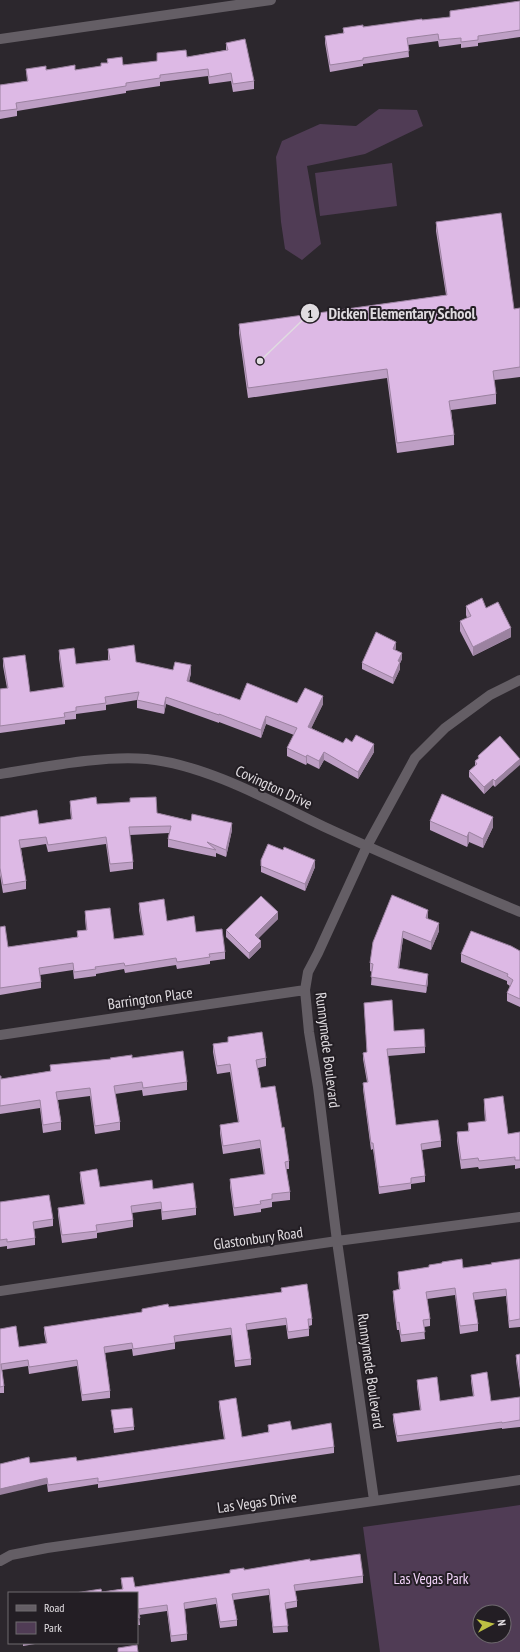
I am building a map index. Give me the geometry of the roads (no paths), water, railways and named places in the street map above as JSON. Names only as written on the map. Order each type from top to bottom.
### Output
[{"type":"street","points":[[0,40],[272,0]]},
{"type":"street","name":"Runnymede Boulevard","points":[[374,1500],[337,1241],[318,1087],[309,1032],[305,990],[308,972],[367,846],[415,758],[445,728],[490,695],[520,680]]},
{"type":"street","name":"Covington Drive","points":[[0,774],[105,759],[146,759],[182,765],[232,783],[367,846],[520,912]]},
{"type":"street","name":"Barrington Place","points":[[0,1035],[305,990]]},
{"type":"street","name":"Glastonbury Road","points":[[0,1291],[337,1241],[520,1217]]},
{"type":"street","name":"Las Vegas Drive","points":[[0,1561],[11,1555],[47,1548],[520,1480]]},
{"type":"place","name":"Dicken Elementary School","points":[[260,361]]},
{"type":"park label","name":"Las Vegas Park","points":[[431,1578]]}]
